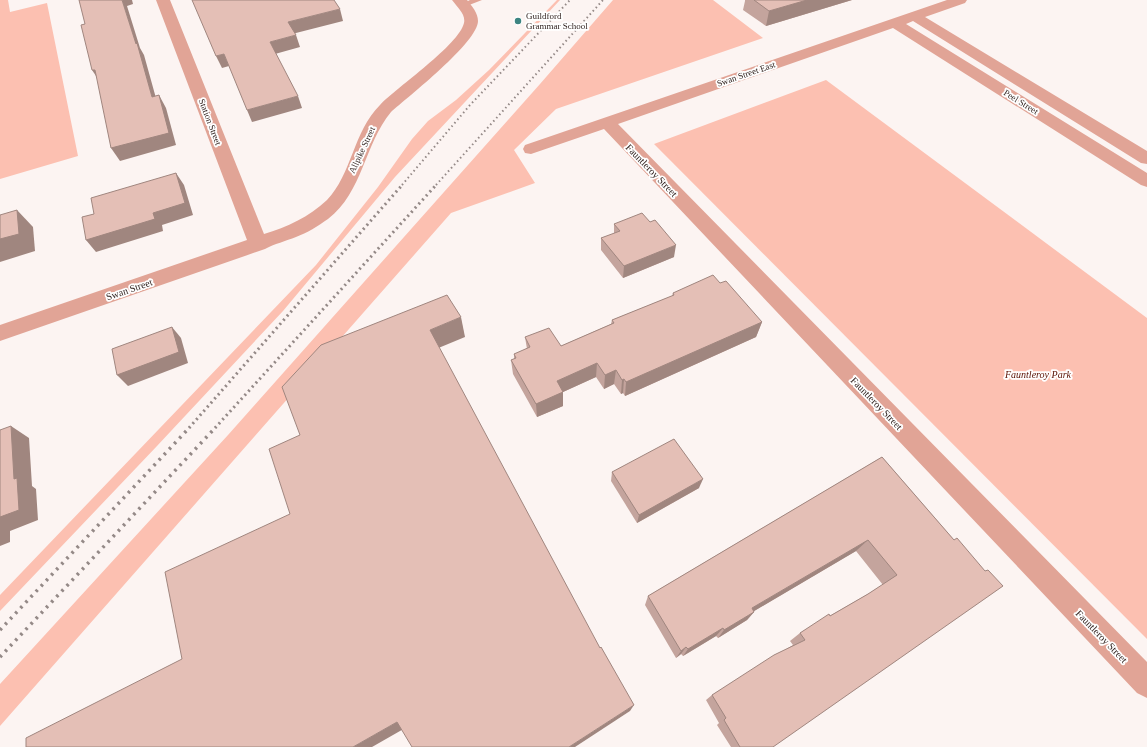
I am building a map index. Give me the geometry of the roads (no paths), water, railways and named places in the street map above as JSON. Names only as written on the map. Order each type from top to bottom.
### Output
[{"type":"street","name":"Station Street","points":[[163,0],[258,244]]},
{"type":"street","name":"Swan Street East","points":[[531,149],[960,0]]},
{"type":"street","name":"Allpike Street","points":[[258,244],[291,232],[305,225],[325,212],[337,199],[344,189],[366,138],[379,116],[454,47],[467,33],[471,23],[467,2]]},
{"type":"street","name":"Peel Street","points":[[914,16],[1147,159]]},
{"type":"street","name":"Peel Street","points":[[895,22],[1147,181]]},
{"type":"street","name":"Fauntleroy Street","points":[[607,123],[1147,683]]},
{"type":"street","name":"Swan Street","points":[[0,334],[258,244]]},
{"type":"railway","points":[[402,185],[470,105],[570,0]]},
{"type":"railway","points":[[436,185],[603,0]]},
{"type":"railway","points":[[189,428],[403,184]]},
{"type":"railway","points":[[215,428],[437,184]]},
{"type":"railway","points":[[0,630],[190,427]]},
{"type":"railway","points":[[0,657],[216,427]]},
{"type":"place","name":"Guildford Grammar School","points":[[518,21]]},
{"type":"park label","name":"Fauntleroy Park","points":[[1038,374]]}]
